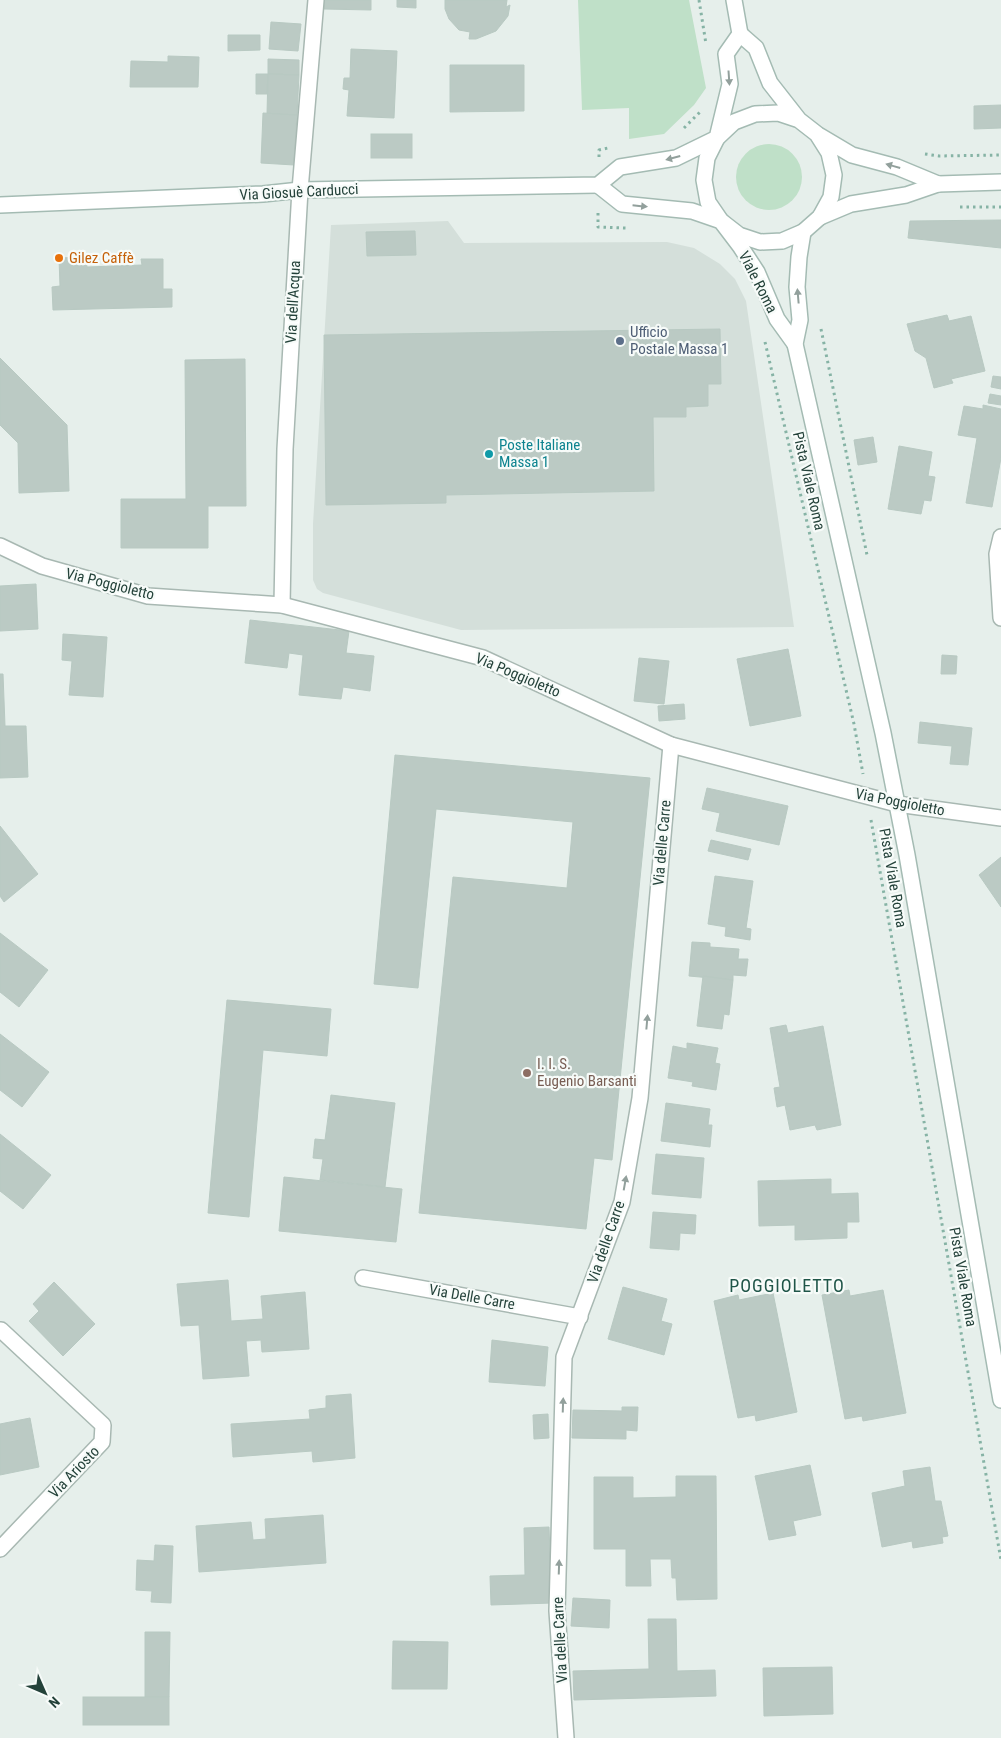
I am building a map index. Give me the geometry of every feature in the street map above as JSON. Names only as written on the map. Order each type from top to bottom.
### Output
[{"type":"street","name":"Via dell'Acqua","points":[[282,605],[284,449],[300,190],[316,0]]},
{"type":"street","points":[[734,0],[740,34],[756,48],[770,84],[799,120],[817,134],[852,155],[897,167],[938,184]]},
{"type":"street","points":[[718,138],[730,84],[726,54],[740,34]]},
{"type":"street","points":[[799,120],[778,113],[755,114],[734,122],[718,138],[707,158],[704,180],[708,202],[721,221],[739,235],[760,242],[782,241],[803,232],[820,217],[851,204],[906,196],[938,184],[1001,182]]},
{"type":"street","points":[[817,134],[829,153],[834,175],[831,197],[820,217]]},
{"type":"street","points":[[718,138],[676,158],[620,167],[598,185],[622,204],[692,211],[721,221]]},
{"type":"street","name":"Via Giosuè Carducci","points":[[0,205],[263,194],[300,190],[598,185]]},
{"type":"street","name":"Viale Roma","points":[[721,221],[757,272],[777,319],[795,344]]},
{"type":"street","points":[[803,232],[798,257],[797,286],[800,320],[795,344],[897,804],[1001,1400]]},
{"type":"street","points":[[1001,537],[998,554],[1001,618]]},
{"type":"street","name":"Via Poggioletto","points":[[0,546],[42,566],[148,596],[282,605],[483,658],[671,745],[897,804],[1001,818]]},
{"type":"street","name":"Via delle Carre","points":[[566,1738],[557,1611],[564,1357],[622,1202],[640,1098],[671,745]]},
{"type":"street","name":"Via Delle Carre","points":[[363,1278],[580,1317]]},
{"type":"street","name":"Via Ariosto","points":[[0,1549],[102,1442],[103,1425],[1,1330]]},
{"type":"path","points":[[699,0],[707,51]]},
{"type":"path","points":[[680,131],[699,114],[704,106]]},
{"type":"path","points":[[600,150],[617,147]]},
{"type":"path","points":[[921,153],[939,156],[1001,155]]},
{"type":"path","points":[[956,207],[1001,207]]},
{"type":"path","points":[[598,226],[627,228]]},
{"type":"path","points":[[820,322],[824,341]]},
{"type":"path","name":"Pista Viale Roma","points":[[764,339],[852,714],[1001,1560]]},
{"type":"shaded area","points":[[448,221],[464,243],[667,242],[694,248],[720,264],[735,279],[746,301],[794,627],[461,630],[323,593],[317,589],[313,580],[313,524],[331,225]]},
{"type":"green space","points":[[578,0],[689,0],[706,88],[694,105],[664,134],[629,139],[629,108],[582,110]]},
{"type":"green space","points":[[762,144],[776,144],[788,149],[797,158],[802,170],[800,190],[793,201],[776,210],[762,210],[750,205],[741,196],[736,184],[736,170],[741,158],[750,149]]},
{"type":"building","points":[[324,0],[371,0],[371,10],[324,9]]},
{"type":"building","points":[[397,0],[416,0],[416,8],[397,7]]},
{"type":"building","points":[[445,0],[507,0],[506,7],[510,5],[508,16],[496,31],[476,39],[469,39],[470,32],[459,30],[449,19],[445,9]]},
{"type":"building","points":[[271,22],[301,24],[298,51],[269,49]]},
{"type":"building","points":[[228,35],[260,35],[260,50],[228,51]]},
{"type":"building","points":[[351,49],[397,51],[394,118],[347,116],[349,90],[343,89],[344,78],[350,78]]},
{"type":"building","points":[[168,56],[199,57],[198,87],[130,87],[131,61],[168,62]]},
{"type":"building","points":[[268,59],[299,60],[299,75],[268,74]]},
{"type":"building","points":[[450,65],[524,65],[524,111],[450,112]]},
{"type":"building","points":[[256,74],[268,74],[267,94],[256,94]]},
{"type":"building","points":[[268,74],[299,75],[297,115],[267,114]]},
{"type":"building","points":[[1001,105],[1001,128],[974,129],[974,106]]},
{"type":"building","points":[[263,113],[297,115],[294,165],[261,163]]},
{"type":"building","points":[[371,134],[412,134],[412,158],[371,158]]},
{"type":"building","points":[[1001,220],[1001,248],[908,238],[910,221]]},
{"type":"building","points":[[415,231],[416,255],[367,256],[366,232]]},
{"type":"building","points":[[86,257],[87,267],[142,265],[141,259],[163,259],[163,289],[172,289],[172,307],[53,310],[52,287],[60,286],[59,258]]},
{"type":"building","points":[[947,315],[949,321],[971,316],[985,371],[951,379],[953,383],[934,388],[926,358],[915,351],[907,324]]},
{"type":"building","name":"Poste Italiane Massa 1","points":[[720,329],[721,384],[708,384],[708,406],[686,407],[686,417],[653,417],[654,491],[446,495],[446,503],[326,505],[324,335]]},
{"type":"building","points":[[0,358],[67,425],[69,491],[19,493],[18,443],[0,425]]},
{"type":"building","points":[[245,359],[246,506],[208,506],[208,548],[121,548],[121,499],[186,499],[185,360]]},
{"type":"building","points":[[993,376],[1001,377],[1001,389],[991,387]]},
{"type":"building","points":[[990,394],[1001,396],[1001,405],[988,403]]},
{"type":"building","points":[[983,405],[1001,409],[1001,458],[992,507],[966,503],[977,438],[958,435],[964,406],[983,409]]},
{"type":"building","points":[[873,437],[877,462],[858,465],[854,440]]},
{"type":"building","points":[[899,446],[932,452],[928,476],[935,477],[931,501],[924,500],[921,514],[888,509]]},
{"type":"building","points":[[36,584],[38,629],[0,631],[0,586]]},
{"type":"building","points":[[250,620],[349,631],[346,653],[374,656],[370,691],[343,687],[341,699],[299,695],[303,655],[289,653],[287,668],[245,663]]},
{"type":"building","points":[[63,634],[107,637],[103,697],[69,695],[72,661],[62,660]]},
{"type":"building","points":[[788,649],[801,716],[750,726],[737,659]]},
{"type":"building","points":[[942,655],[957,656],[956,674],[941,674]]},
{"type":"building","points":[[639,658],[669,661],[664,704],[634,701]]},
{"type":"building","points":[[0,674],[3,674],[5,726],[26,726],[28,777],[0,778]]},
{"type":"building","points":[[684,704],[685,719],[659,721],[658,706]]},
{"type":"building","points":[[920,722],[972,728],[968,765],[950,764],[952,746],[918,743]]},
{"type":"building","name":"I. I. S. Eugenio Barsanti","points":[[395,755],[650,778],[612,1160],[594,1158],[586,1229],[419,1213],[453,877],[567,888],[573,822],[436,809],[418,988],[374,984]]},
{"type":"building","points":[[707,788],[788,806],[779,845],[716,831],[720,813],[702,809]]},
{"type":"building","points":[[0,826],[38,874],[4,902],[0,896]]},
{"type":"building","points":[[711,840],[751,849],[748,860],[708,851]]},
{"type":"building","points":[[1001,857],[1001,907],[979,875]]},
{"type":"building","points":[[715,876],[753,881],[746,928],[751,929],[750,940],[725,936],[726,927],[708,924]]},
{"type":"building","points":[[0,933],[48,970],[19,1007],[0,992]]},
{"type":"building","points":[[692,942],[710,943],[710,947],[739,949],[738,959],[748,959],[746,976],[733,975],[733,980],[689,976]]},
{"type":"building","points":[[703,976],[733,980],[729,1015],[724,1014],[722,1029],[697,1026]]},
{"type":"building","points":[[227,1000],[331,1009],[327,1056],[263,1050],[249,1217],[208,1213]]},
{"type":"building","points":[[786,1025],[788,1033],[823,1026],[841,1125],[817,1130],[815,1125],[790,1130],[785,1105],[777,1107],[774,1088],[780,1087],[770,1028]]},
{"type":"building","points":[[0,1034],[49,1072],[22,1107],[0,1090]]},
{"type":"building","points":[[687,1043],[718,1048],[715,1063],[720,1064],[716,1090],[692,1086],[693,1082],[668,1078],[673,1046],[687,1049]]},
{"type":"building","points":[[331,1095],[395,1103],[385,1187],[320,1180],[323,1159],[313,1158],[315,1139],[325,1140]]},
{"type":"building","points":[[666,1103],[710,1109],[708,1125],[712,1125],[710,1147],[661,1141]]},
{"type":"building","points":[[0,1134],[51,1175],[23,1209],[0,1191]]},
{"type":"building","points":[[656,1154],[704,1158],[701,1198],[652,1194]]},
{"type":"building","points":[[284,1177],[402,1189],[396,1242],[279,1231]]},
{"type":"building","points":[[831,1179],[831,1194],[858,1193],[859,1222],[847,1222],[847,1238],[795,1240],[795,1225],[759,1226],[758,1181]]},
{"type":"building","points":[[653,1212],[696,1215],[695,1234],[680,1233],[679,1250],[650,1248]]},
{"type":"building","points":[[228,1280],[231,1321],[263,1319],[261,1296],[305,1292],[309,1349],[262,1352],[261,1340],[246,1341],[249,1376],[203,1379],[199,1325],[181,1326],[177,1284]]},
{"type":"building","points":[[54,1282],[95,1324],[63,1356],[29,1321],[39,1311],[33,1304]]},
{"type":"building","points":[[623,1287],[667,1299],[661,1321],[672,1324],[664,1355],[608,1339]]},
{"type":"building","points":[[849,1290],[850,1296],[883,1290],[906,1413],[863,1421],[862,1416],[845,1419],[822,1295]]},
{"type":"building","points":[[773,1293],[797,1412],[756,1421],[755,1415],[738,1418],[714,1301],[738,1295],[739,1300]]},
{"type":"building","points":[[492,1340],[548,1347],[545,1386],[489,1382]]},
{"type":"building","points":[[351,1394],[355,1458],[313,1462],[312,1451],[233,1457],[231,1424],[310,1419],[309,1410],[326,1408],[326,1396]]},
{"type":"building","points":[[622,1407],[638,1407],[637,1431],[626,1430],[626,1439],[572,1438],[573,1410],[622,1411]]},
{"type":"building","points":[[548,1414],[549,1438],[534,1439],[533,1415]]},
{"type":"building","points":[[30,1418],[39,1467],[0,1475],[0,1424]]},
{"type":"building","points":[[810,1465],[821,1515],[793,1521],[796,1535],[769,1540],[755,1476]]},
{"type":"building","points":[[930,1467],[935,1501],[941,1501],[948,1536],[942,1537],[943,1543],[913,1548],[912,1541],[882,1547],[872,1493],[905,1486],[903,1471]]},
{"type":"building","points":[[676,1476],[716,1476],[717,1599],[677,1600],[676,1578],[672,1578],[671,1559],[650,1559],[651,1586],[626,1586],[626,1549],[594,1549],[594,1477],[633,1477],[633,1498],[676,1497]]},
{"type":"building","points":[[323,1515],[326,1563],[199,1572],[196,1526],[251,1522],[253,1540],[266,1539],[265,1519]]},
{"type":"building","points":[[549,1527],[552,1603],[491,1605],[490,1576],[525,1575],[524,1528]]},
{"type":"building","points":[[155,1545],[173,1546],[171,1603],[151,1602],[152,1591],[136,1590],[137,1560],[154,1561]]},
{"type":"building","points":[[573,1598],[610,1600],[609,1628],[571,1626]]},
{"type":"building","points":[[648,1619],[676,1619],[677,1671],[715,1670],[716,1696],[574,1700],[573,1671],[649,1669]]},
{"type":"building","points":[[145,1632],[170,1632],[169,1697],[145,1697]]},
{"type":"building","points":[[393,1641],[448,1642],[447,1689],[392,1689]]},
{"type":"building","points":[[832,1667],[833,1714],[764,1716],[763,1668]]},
{"type":"building","points":[[83,1697],[169,1697],[169,1725],[83,1725]]},
{"type":"place","name":"Gilez Caffè","points":[[59,258]]},
{"type":"place","name":"Ufficio Postale Massa 1","points":[[620,341]]},
{"type":"place","name":"Poste Italiane Massa 1","points":[[489,454]]},
{"type":"place","name":"I. I. S. Eugenio Barsanti","points":[[527,1073]]},
{"type":"district","name":"POGGIOLETTO","points":[[787,1286]]}]
